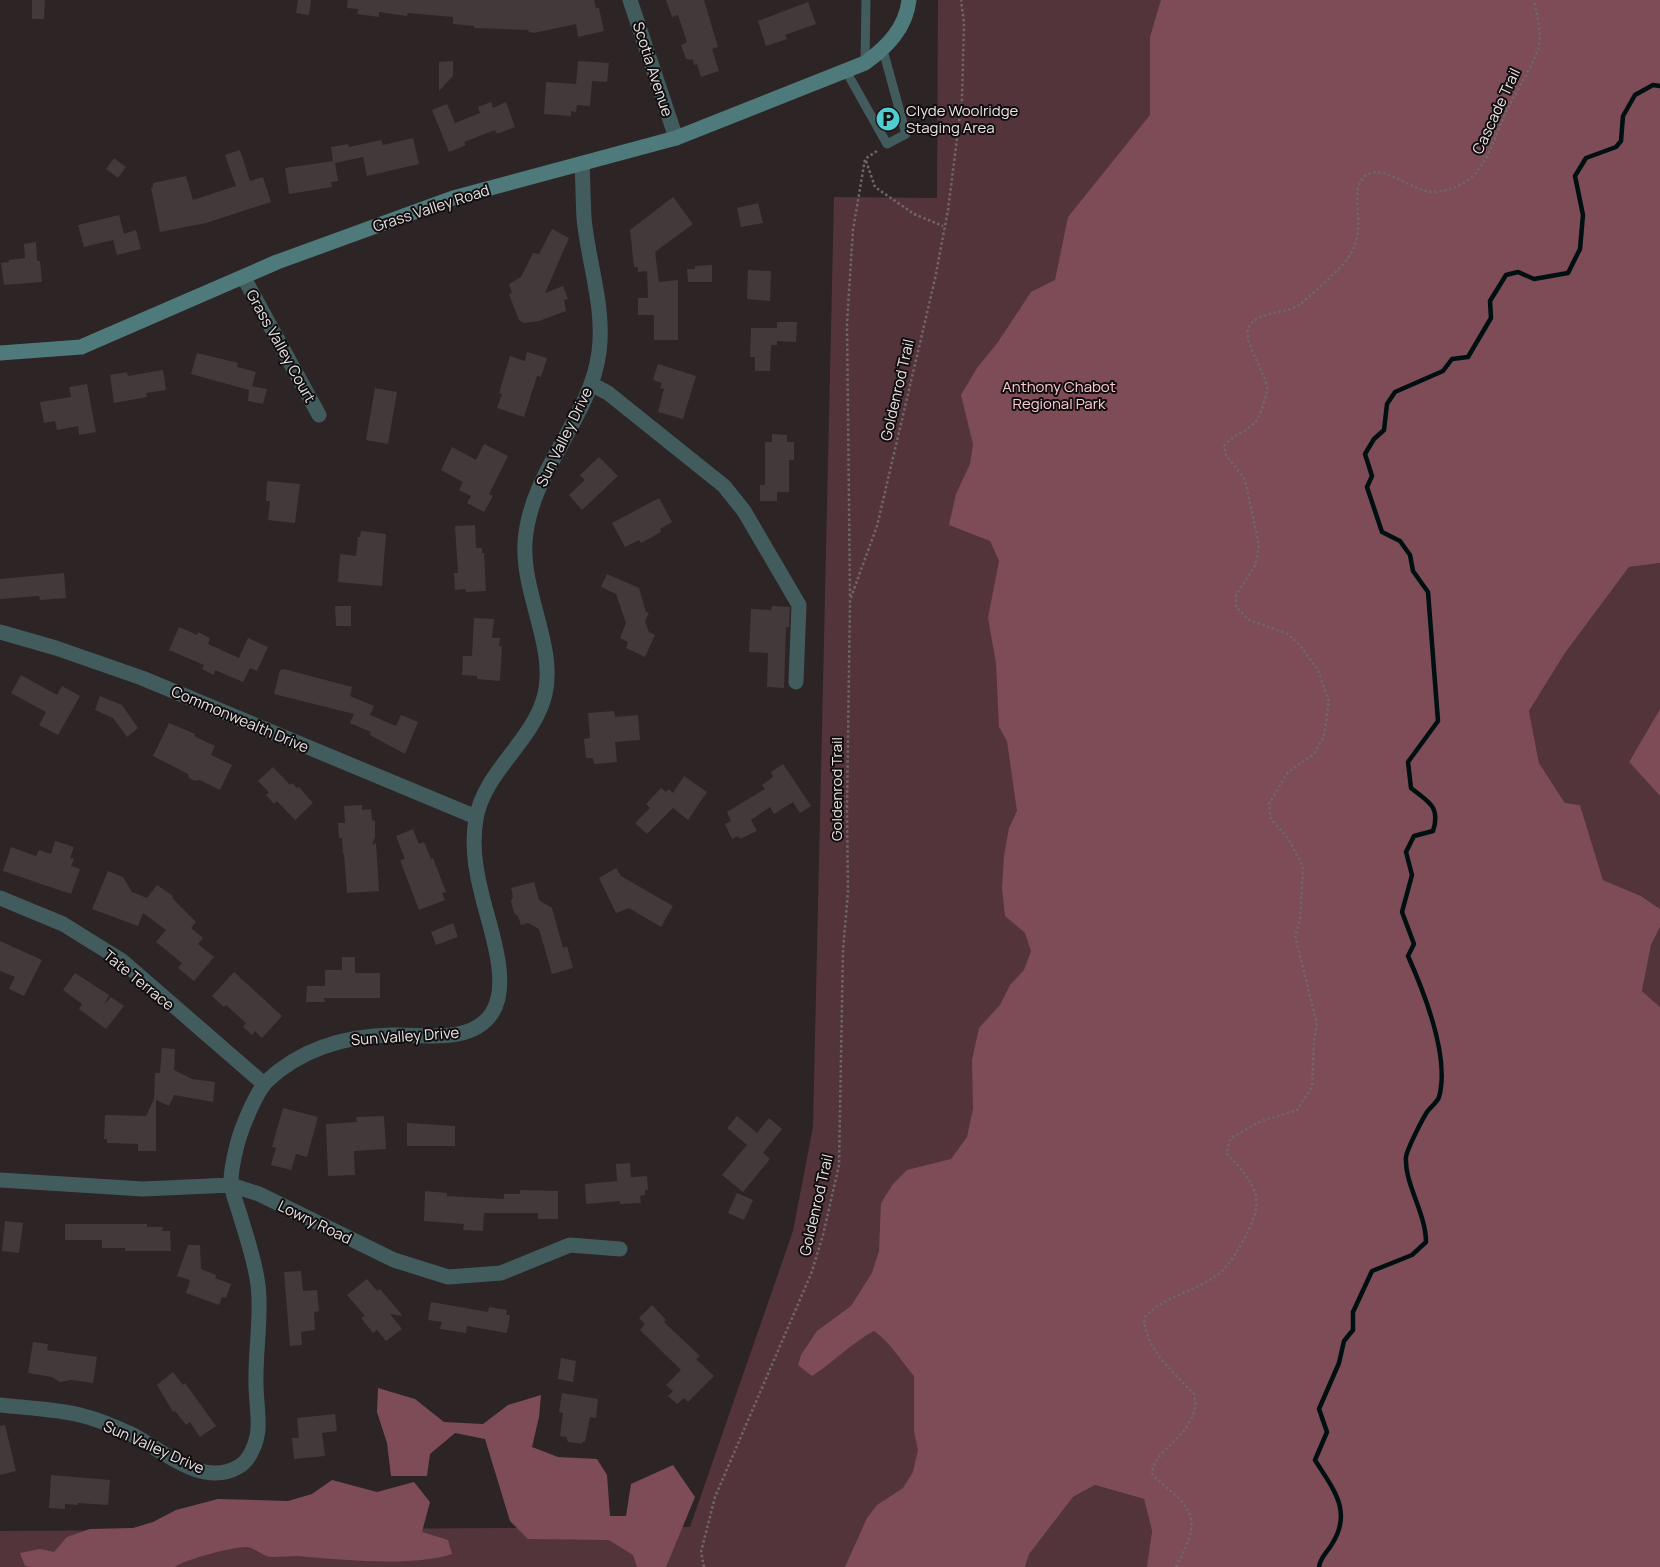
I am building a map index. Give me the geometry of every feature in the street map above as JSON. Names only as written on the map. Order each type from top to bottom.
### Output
[{"type":"main road","name":"Grass Valley Road","points":[[0,353],[81,347],[244,278],[277,262],[453,198],[676,138],[865,63],[883,50],[894,37],[903,21],[909,0]]},
{"type":"street","name":"Scotia Avenue","points":[[630,0],[676,138]]},
{"type":"street","name":"Sun Valley Drive","points":[[0,1405],[81,1416],[131,1434],[172,1458],[204,1472],[226,1472],[241,1466],[251,1453],[258,1432],[256,1386],[258,1288],[252,1251],[231,1185],[233,1162],[239,1135],[264,1084],[296,1058],[335,1042],[388,1035],[450,1036],[475,1029],[492,1014],[499,994],[500,974],[479,885],[475,854],[476,817],[491,784],[527,734],[538,715],[546,690],[544,649],[525,575],[525,539],[538,486],[591,384],[599,352],[600,320],[584,218],[582,164]]},
{"type":"street","name":"Grass Valley Court","points":[[244,278],[318,415]]},
{"type":"street","points":[[591,384],[608,393],[724,486],[744,511],[799,605],[796,682]]},
{"type":"street","name":"Commonwealth Drive","points":[[0,632],[56,648],[142,678],[476,817]]},
{"type":"street","name":"Tate Terrace","points":[[0,898],[63,924],[121,960],[264,1084]]},
{"type":"street","name":"Lowry Road","points":[[0,1180],[143,1189],[231,1185],[259,1194],[394,1260],[448,1277],[501,1273],[570,1245],[620,1249]]},
{"type":"lane","points":[[865,63],[866,0]]},
{"type":"lane","points":[[846,71],[887,144],[906,134],[883,50]]},
{"type":"path","name":"Goldenrod Trail","points":[[704,1567],[701,1552],[715,1497],[811,1274],[823,1235],[839,1165],[843,960],[848,892],[847,791],[850,600],[876,526],[935,279],[943,226],[948,210],[962,99],[964,23],[961,0]]},
{"type":"path","name":"Cascade Trail","points":[[1176,1567],[1186,1549],[1192,1525],[1191,1514],[1181,1499],[1153,1476],[1152,1472],[1155,1464],[1190,1424],[1194,1416],[1195,1400],[1194,1394],[1162,1360],[1144,1331],[1144,1318],[1153,1308],[1204,1283],[1223,1270],[1254,1223],[1257,1207],[1256,1195],[1246,1174],[1226,1153],[1227,1144],[1231,1138],[1242,1131],[1261,1121],[1281,1117],[1297,1110],[1305,1101],[1312,1087],[1314,1041],[1317,1024],[1295,936],[1300,920],[1303,867],[1288,838],[1271,819],[1269,804],[1288,772],[1314,754],[1324,736],[1329,702],[1318,670],[1300,644],[1286,633],[1249,620],[1236,607],[1236,595],[1256,564],[1259,545],[1245,480],[1226,455],[1224,446],[1229,439],[1244,432],[1258,419],[1267,389],[1259,363],[1248,341],[1248,332],[1251,324],[1259,319],[1298,306],[1347,260],[1356,244],[1360,216],[1358,188],[1362,178],[1367,174],[1376,172],[1392,176],[1412,186],[1433,192],[1450,190],[1468,180],[1482,166],[1491,153],[1506,112],[1538,48],[1539,25],[1534,0]]},
{"type":"path","points":[[850,600],[847,323],[854,230],[866,160],[887,144]]},
{"type":"path","points":[[866,160],[875,187],[914,214],[943,226]]},
{"type":"green space","name":"Anthony Chabot Regional Park","points":[[938,0],[1378,0],[1038,1541],[1073,1497],[1095,1485],[1144,1499],[1152,1531],[1147,1567],[1025,1567],[1027,1560],[1021,1567],[0,1567],[0,1531],[690,1527],[793,1231],[813,1127],[834,197],[937,198]]},
{"type":"green space","points":[[1161,0],[1660,0],[1660,563],[1629,567],[1565,653],[1529,711],[1539,763],[1565,803],[1580,805],[1603,880],[1641,896],[1660,909],[1660,927],[1651,945],[1642,991],[1660,1007],[1660,1567],[1147,1567],[1152,1531],[1144,1499],[1095,1485],[1073,1497],[1029,1554],[1025,1567],[845,1567],[867,1518],[877,1505],[903,1488],[913,1472],[918,1450],[914,1431],[914,1376],[891,1347],[874,1331],[812,1376],[798,1365],[801,1355],[817,1331],[851,1306],[872,1273],[879,1251],[881,1203],[893,1184],[907,1170],[951,1159],[967,1137],[973,1109],[972,1060],[979,1028],[1000,1005],[1010,985],[1024,970],[1031,951],[1025,933],[1005,916],[1002,888],[1004,856],[1009,828],[1017,811],[1007,741],[999,727],[996,663],[988,618],[999,561],[990,541],[949,525],[956,494],[970,464],[973,444],[961,395],[977,368],[998,342],[1031,292],[1055,280],[1068,217],[1150,115],[1150,37]]},
{"type":"green space","points":[[1660,563],[1660,709],[1629,762],[1660,796],[1660,909],[1641,896],[1603,880],[1580,805],[1565,803],[1539,763],[1529,711],[1565,653],[1629,567]]},
{"type":"green space","points":[[1660,709],[1660,796],[1629,762]]},
{"type":"green space","points":[[1660,927],[1660,1007],[1642,991],[1651,945]]},
{"type":"green space","points":[[378,1388],[415,1399],[444,1422],[483,1424],[508,1405],[541,1395],[539,1417],[532,1447],[558,1457],[597,1459],[607,1475],[610,1516],[626,1516],[631,1484],[673,1465],[695,1497],[666,1567],[637,1567],[633,1555],[609,1540],[528,1539],[510,1521],[485,1439],[455,1433],[430,1454],[427,1476],[391,1476],[387,1443],[377,1412]]},
{"type":"green space","points":[[332,1480],[377,1492],[414,1482],[430,1502],[422,1532],[448,1540],[452,1554],[418,1560],[377,1561],[298,1556],[272,1557],[247,1547],[241,1547],[210,1554],[175,1567],[31,1567],[25,1566],[20,1553],[40,1549],[54,1552],[67,1537],[90,1529],[133,1528],[153,1522],[176,1510],[218,1499],[288,1501],[312,1494]]},
{"type":"building","points":[[32,0],[45,0],[44,19],[32,19]]},
{"type":"building","points":[[298,0],[311,0],[309,15],[296,13]]},
{"type":"building","points":[[348,0],[594,0],[596,8],[599,8],[604,31],[578,37],[576,24],[534,33],[528,30],[474,28],[474,26],[453,24],[453,17],[408,13],[407,16],[379,12],[379,17],[357,14],[358,9],[347,8]]},
{"type":"building","points":[[666,0],[704,0],[718,47],[712,49],[719,71],[701,77],[697,64],[694,65],[693,60],[686,59],[681,45],[687,42],[678,15],[672,17]]},
{"type":"building","points":[[808,2],[816,24],[785,35],[787,39],[766,46],[758,21]]},
{"type":"building","points":[[453,61],[453,76],[439,91],[439,62]]},
{"type":"building","points":[[578,61],[609,63],[607,82],[592,81],[590,106],[577,105],[576,112],[571,111],[571,116],[544,114],[546,82],[576,84]]},
{"type":"building","points":[[491,102],[493,108],[506,102],[515,127],[497,134],[495,130],[464,142],[466,145],[449,152],[432,110],[447,104],[455,123],[480,113],[478,107]]},
{"type":"building","points":[[413,138],[419,164],[367,176],[363,157],[335,163],[338,181],[331,182],[332,187],[289,194],[285,168],[333,161],[331,147],[348,144],[349,147],[381,140],[383,145]]},
{"type":"building","points":[[240,150],[250,181],[263,177],[271,202],[206,223],[160,232],[151,188],[153,183],[186,176],[193,200],[236,186],[225,155]]},
{"type":"building","points":[[114,158],[126,167],[118,178],[106,169]]},
{"type":"building","points":[[673,197],[693,224],[655,252],[659,282],[678,280],[678,340],[654,340],[654,315],[638,315],[638,298],[648,298],[647,271],[638,272],[638,267],[634,267],[630,230]]},
{"type":"building","points":[[758,203],[763,223],[741,227],[737,208]]},
{"type":"building","points":[[119,215],[124,234],[136,230],[141,249],[117,255],[113,240],[84,247],[78,225]]},
{"type":"building","points":[[552,229],[569,238],[545,293],[563,286],[568,299],[564,300],[566,311],[539,321],[524,323],[519,320],[515,310],[509,294],[512,293],[509,284],[521,277],[533,253],[539,254]]},
{"type":"building","points":[[36,242],[37,261],[40,261],[42,282],[4,285],[1,263],[25,258],[24,244]]},
{"type":"building","points":[[712,265],[712,282],[688,282],[687,269],[695,269],[695,266]]},
{"type":"building","points":[[748,270],[771,271],[770,301],[747,299]]},
{"type":"building","points":[[777,322],[797,322],[796,342],[777,341],[777,345],[771,345],[770,371],[755,371],[755,357],[750,357],[751,328],[777,328]]},
{"type":"building","points":[[527,352],[547,358],[541,377],[537,376],[524,417],[497,408],[502,394],[499,393],[510,356],[525,361]]},
{"type":"building","points":[[197,353],[238,363],[237,367],[256,372],[252,386],[267,389],[263,404],[248,401],[249,390],[191,374]]},
{"type":"building","points":[[658,364],[696,376],[683,419],[658,412],[664,389],[660,388],[662,383],[653,380]]},
{"type":"building","points":[[163,370],[166,390],[146,393],[147,397],[114,403],[110,375],[127,372],[128,376]]},
{"type":"building","points":[[87,384],[96,432],[79,435],[78,426],[57,430],[55,421],[44,423],[40,402],[71,397],[69,387]]},
{"type":"building","points":[[375,388],[397,392],[388,444],[366,440]]},
{"type":"building","points":[[772,434],[787,435],[787,442],[794,442],[794,460],[789,460],[789,492],[777,492],[777,501],[760,501],[760,485],[765,485],[765,442],[772,442]]},
{"type":"building","points":[[484,444],[508,456],[489,494],[493,496],[484,512],[467,503],[471,496],[459,490],[463,482],[441,470],[452,447],[476,460]]},
{"type":"building","points":[[599,457],[618,476],[582,510],[569,495],[585,480],[580,475]]},
{"type":"building","points":[[267,481],[300,484],[295,523],[268,520],[270,501],[266,501]]},
{"type":"building","points":[[659,498],[672,522],[660,529],[661,532],[641,543],[639,540],[625,547],[612,523]]},
{"type":"building","points":[[475,525],[476,548],[482,548],[482,553],[484,553],[486,591],[466,592],[465,589],[455,590],[454,573],[458,573],[455,526]]},
{"type":"building","points":[[361,531],[386,534],[382,586],[338,582],[340,554],[356,556],[358,537],[360,537]]},
{"type":"building","points":[[64,573],[66,598],[40,600],[39,596],[0,599],[0,579]]},
{"type":"building","points":[[607,574],[639,588],[646,612],[649,613],[645,621],[649,632],[655,635],[645,657],[626,648],[628,642],[620,638],[626,623],[616,594],[601,587]]},
{"type":"building","points":[[335,606],[351,606],[351,626],[336,626]]},
{"type":"building","points":[[772,606],[790,607],[789,627],[786,627],[784,688],[767,687],[768,653],[749,652],[751,609],[771,610]]},
{"type":"building","points":[[474,618],[494,619],[492,638],[500,638],[499,646],[502,646],[500,681],[477,679],[477,676],[462,675],[463,656],[472,656]]},
{"type":"building","points":[[179,627],[197,635],[198,632],[210,638],[208,644],[239,658],[248,638],[268,647],[257,671],[250,668],[243,682],[215,670],[214,675],[202,669],[204,665],[169,650]]},
{"type":"building","points":[[284,669],[352,687],[350,696],[374,706],[370,715],[396,726],[401,715],[418,722],[405,754],[370,735],[371,732],[350,723],[354,714],[274,694],[280,670]]},
{"type":"building","points":[[21,675],[57,695],[62,686],[80,696],[58,735],[39,725],[46,712],[11,693]]},
{"type":"building","points":[[100,696],[122,705],[138,728],[127,737],[113,718],[95,710]]},
{"type":"building","points":[[614,711],[615,717],[638,715],[640,740],[615,742],[617,762],[594,764],[593,758],[586,758],[584,739],[590,738],[588,713]]},
{"type":"building","points":[[169,723],[195,734],[194,736],[215,746],[211,755],[232,765],[220,790],[200,780],[195,781],[189,778],[188,774],[153,756]]},
{"type":"building","points":[[783,764],[811,806],[800,813],[793,802],[774,814],[770,807],[751,820],[757,831],[740,839],[738,836],[732,839],[725,824],[731,821],[727,812],[765,789],[762,785],[773,777],[771,772]]},
{"type":"building","points":[[273,767],[290,785],[292,783],[297,788],[299,787],[313,803],[295,820],[277,801],[274,804],[266,795],[269,792],[258,781]]},
{"type":"building","points":[[684,776],[707,792],[688,820],[673,808],[647,834],[635,823],[650,808],[646,804],[661,788],[666,792],[669,789],[673,793]]},
{"type":"building","points":[[362,805],[362,810],[371,809],[372,820],[375,821],[375,837],[372,845],[376,843],[379,891],[347,893],[342,838],[339,838],[338,823],[345,823],[344,806]]},
{"type":"building","points":[[413,829],[419,844],[424,842],[431,859],[433,858],[446,892],[442,893],[445,900],[419,910],[400,860],[405,859],[396,836]]},
{"type":"building","points":[[55,841],[74,847],[70,858],[74,859],[71,866],[80,869],[71,894],[3,871],[11,847],[36,856],[39,850],[51,854]]},
{"type":"building","points":[[616,868],[621,876],[673,906],[661,927],[629,908],[616,913],[599,878]]},
{"type":"building","points":[[108,871],[123,877],[132,892],[147,898],[157,885],[173,896],[172,898],[196,922],[191,928],[203,938],[198,944],[214,957],[194,981],[178,968],[182,963],[156,942],[166,930],[143,913],[138,926],[92,909]]},
{"type":"building","points":[[534,882],[539,900],[552,908],[563,948],[567,946],[573,968],[552,974],[539,929],[528,923],[521,925],[518,916],[514,913],[511,901],[513,897],[511,888]]},
{"type":"building","points":[[453,923],[458,937],[436,945],[431,932]]},
{"type":"building","points":[[0,941],[42,960],[24,996],[9,989],[15,977],[0,971]]},
{"type":"building","points":[[342,957],[355,957],[355,973],[380,973],[380,998],[324,998],[325,1002],[306,1002],[307,986],[325,986],[325,970],[342,970]]},
{"type":"building","points":[[234,972],[282,1016],[262,1038],[255,1031],[252,1035],[243,1027],[246,1023],[226,1005],[224,1007],[212,996]]},
{"type":"building","points":[[75,973],[109,995],[104,1005],[111,997],[124,1006],[106,1029],[79,1009],[82,1004],[63,990]]},
{"type":"building","points":[[162,1048],[175,1049],[174,1070],[192,1079],[215,1082],[213,1102],[174,1095],[169,1106],[156,1100],[156,1151],[138,1151],[138,1144],[107,1143],[107,1139],[104,1139],[105,1115],[146,1116],[154,1099],[155,1073],[160,1073]]},
{"type":"building","points":[[283,1108],[318,1117],[307,1157],[296,1154],[291,1170],[271,1165],[276,1148],[272,1147]]},
{"type":"building","points":[[384,1116],[386,1149],[354,1151],[355,1175],[328,1176],[326,1124],[357,1122],[356,1117]]},
{"type":"building","points":[[737,1116],[757,1133],[769,1118],[782,1129],[763,1153],[770,1159],[743,1192],[722,1175],[747,1145],[727,1128]]},
{"type":"building","points":[[407,1123],[455,1126],[455,1146],[407,1146]]},
{"type":"building","points":[[630,1163],[631,1177],[647,1176],[648,1190],[645,1190],[645,1195],[640,1196],[641,1203],[620,1204],[620,1201],[586,1204],[585,1184],[617,1181],[616,1164]]},
{"type":"building","points":[[520,1190],[558,1191],[558,1219],[538,1219],[538,1213],[484,1213],[483,1231],[463,1230],[464,1224],[424,1221],[425,1191],[447,1193],[447,1196],[504,1199],[504,1194],[520,1194]]},
{"type":"building","points":[[737,1193],[753,1200],[744,1220],[728,1213]]},
{"type":"building","points":[[5,1221],[23,1223],[19,1253],[2,1251]]},
{"type":"building","points":[[65,1224],[147,1224],[147,1227],[163,1227],[162,1231],[170,1231],[171,1251],[125,1251],[125,1248],[102,1248],[102,1240],[65,1240]]},
{"type":"building","points":[[188,1245],[200,1245],[201,1269],[216,1275],[215,1278],[231,1284],[226,1298],[222,1297],[219,1305],[186,1293],[190,1280],[177,1276]]},
{"type":"building","points":[[301,1271],[303,1291],[317,1290],[319,1311],[314,1312],[315,1330],[301,1332],[302,1345],[290,1346],[284,1272]]},
{"type":"building","points":[[367,1279],[377,1291],[380,1289],[403,1316],[390,1314],[402,1329],[386,1341],[377,1330],[373,1333],[361,1318],[365,1316],[347,1295]]},
{"type":"building","points":[[431,1302],[488,1312],[489,1307],[507,1310],[506,1315],[510,1315],[507,1333],[467,1326],[466,1333],[440,1329],[442,1322],[428,1320]]},
{"type":"building","points":[[652,1305],[666,1320],[664,1322],[700,1356],[696,1359],[714,1376],[688,1402],[684,1398],[677,1404],[668,1396],[673,1391],[666,1385],[681,1370],[640,1330],[645,1324],[639,1318]]},
{"type":"building","points":[[33,1342],[48,1344],[47,1350],[97,1357],[93,1383],[71,1380],[60,1382],[52,1377],[28,1373]]},
{"type":"building","points":[[561,1358],[576,1361],[573,1382],[558,1379]]},
{"type":"building","points":[[173,1372],[183,1385],[185,1383],[216,1426],[200,1437],[190,1422],[186,1425],[175,1411],[173,1412],[157,1385]]},
{"type":"building","points":[[562,1393],[598,1399],[596,1418],[590,1417],[585,1442],[582,1442],[582,1444],[568,1442],[566,1437],[560,1436],[563,1413],[559,1412]]},
{"type":"building","points":[[335,1414],[337,1431],[322,1433],[325,1456],[294,1459],[292,1438],[299,1438],[297,1418]]},
{"type":"building","points":[[5,1425],[16,1471],[0,1475],[0,1426]]},
{"type":"building","points":[[51,1475],[110,1480],[108,1505],[78,1503],[78,1505],[65,1504],[65,1509],[49,1508]]},
{"type":"waterway","points":[[1319,1567],[1338,1532],[1341,1521],[1338,1500],[1315,1460],[1327,1432],[1319,1409],[1339,1363],[1344,1341],[1353,1330],[1353,1312],[1372,1271],[1412,1255],[1426,1242],[1423,1220],[1408,1177],[1406,1157],[1428,1110],[1439,1097],[1441,1081],[1441,1064],[1434,1025],[1408,956],[1414,944],[1402,912],[1412,875],[1406,852],[1414,836],[1433,831],[1435,823],[1434,810],[1431,805],[1411,788],[1408,762],[1438,721],[1428,592],[1413,571],[1410,555],[1400,541],[1382,532],[1367,487],[1372,476],[1365,454],[1374,439],[1384,430],[1387,404],[1395,392],[1443,371],[1452,359],[1468,357],[1491,318],[1490,301],[1506,275],[1518,272],[1534,279],[1568,273],[1580,249],[1583,215],[1575,176],[1586,158],[1616,147],[1621,141],[1623,116],[1635,95],[1653,85],[1660,86]]},
{"type":"place","name":"Clyde Woolridge Staging Area","points":[[888,119]]}]
